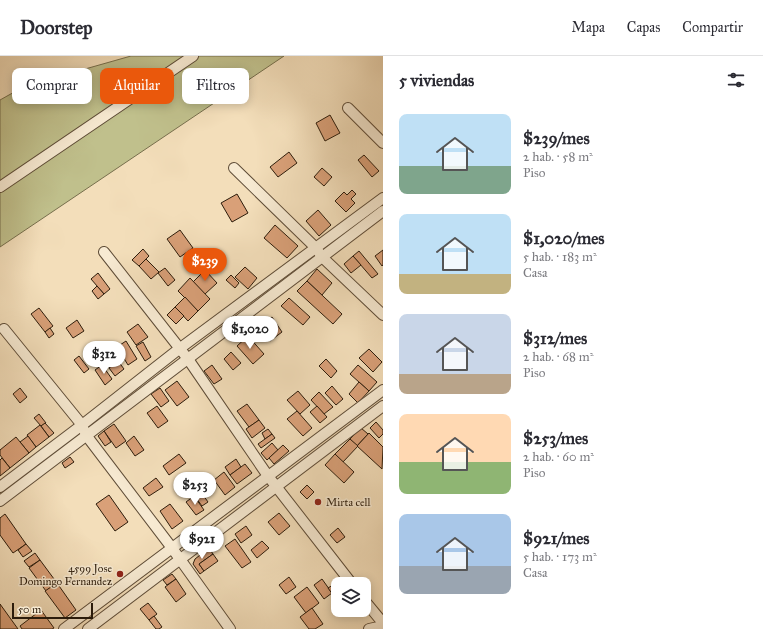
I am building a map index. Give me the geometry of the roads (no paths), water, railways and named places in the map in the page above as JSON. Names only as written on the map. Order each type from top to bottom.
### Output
[{"type":"street","points":[[0,187],[193,56]]},
{"type":"street","points":[[348,108],[383,143]]},
{"type":"street","points":[[234,168],[316,248],[322,257],[383,315]]},
{"type":"street","points":[[0,487],[179,349],[383,198]]},
{"type":"street","points":[[0,501],[383,211]]},
{"type":"street","points":[[104,252],[188,359],[268,476],[347,577]]},
{"type":"street","points":[[4,329],[82,425],[86,435],[172,548],[230,629]]},
{"type":"street","points":[[64,629],[383,390]]},
{"type":"street","points":[[88,629],[383,406]]},
{"type":"street","points":[[369,629],[383,625],[371,609]]},
{"type":"place","name":"Mirta cell","points":[[318,502]]},
{"type":"place","name":"4599 Jose Domingo Fernandez","points":[[120,574]]}]
